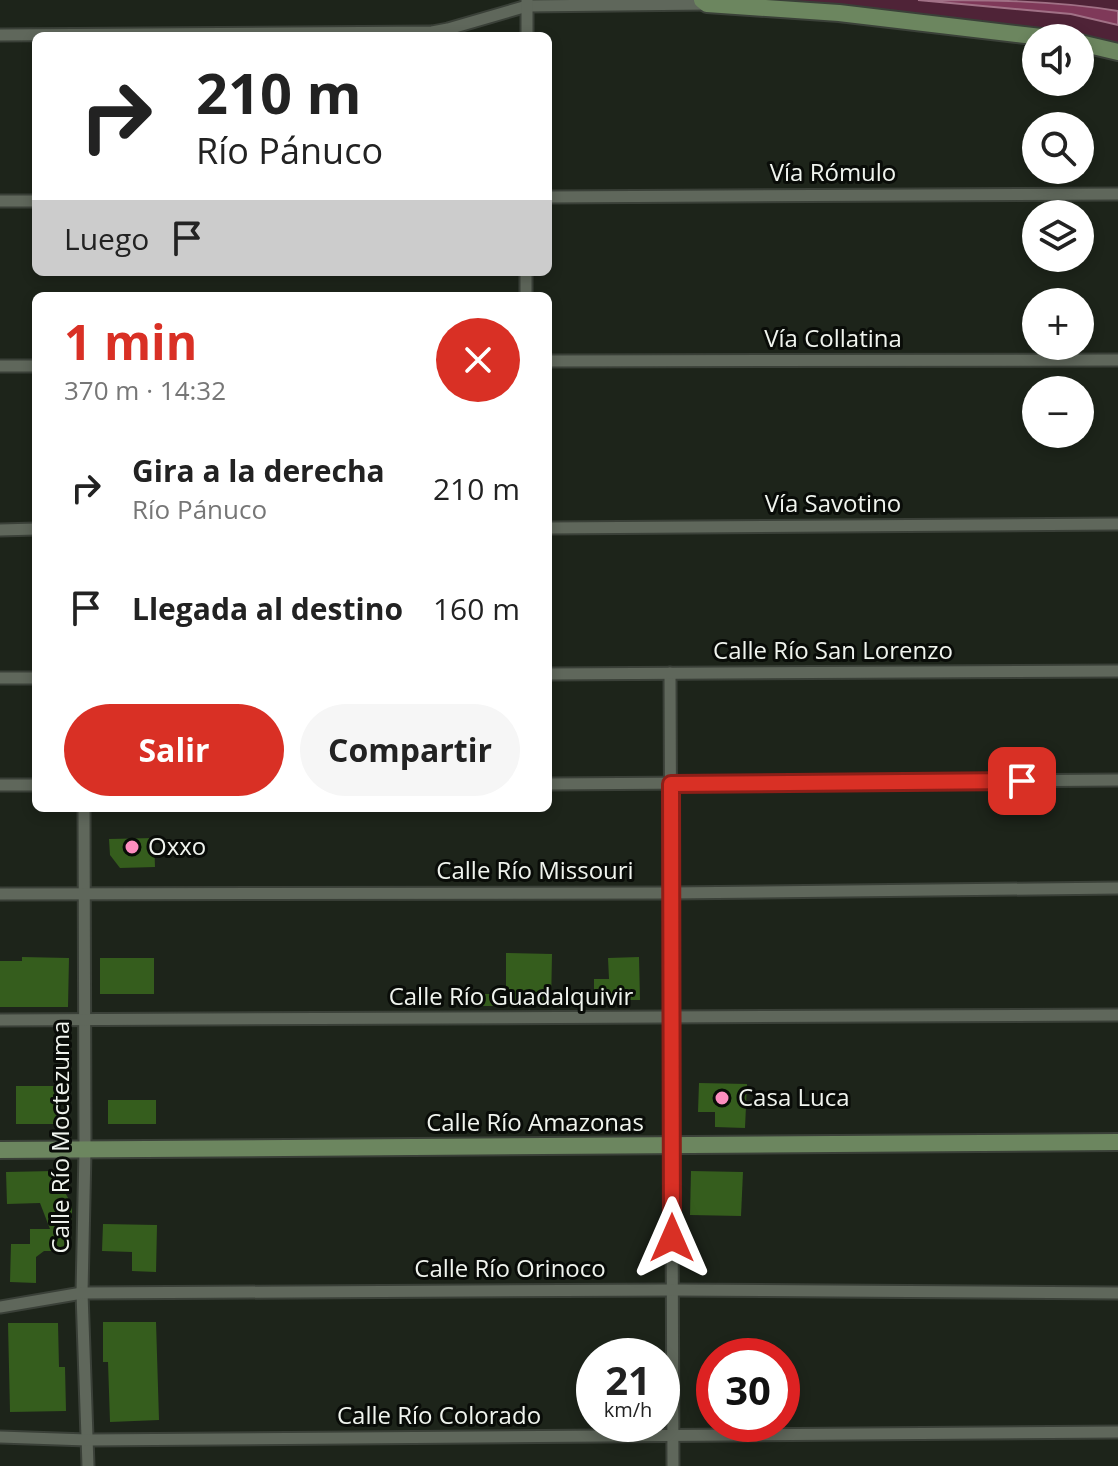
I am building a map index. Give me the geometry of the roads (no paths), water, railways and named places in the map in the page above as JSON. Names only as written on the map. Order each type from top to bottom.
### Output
[{"type":"street","points":[[432,32],[527,3],[705,2],[839,13],[1022,35]]},
{"type":"street","points":[[527,3],[527,32]]},
{"type":"street","points":[[0,35],[32,35]]},
{"type":"street","points":[[1094,46],[1118,52]]},
{"type":"street","name":"Vía Rómulo","points":[[552,197],[1118,194]]},
{"type":"street","points":[[0,201],[32,201]]},
{"type":"street","name":"Vía Collatina","points":[[552,361],[1118,360]]},
{"type":"street","points":[[0,366],[32,366]]},
{"type":"street","name":"Vía Savotino","points":[[552,528],[1118,524]]},
{"type":"street","points":[[0,530],[32,529]]},
{"type":"street","name":"Calle Río San Lorenzo","points":[[552,674],[1118,671]]},
{"type":"street","points":[[670,673],[673,1338]]},
{"type":"street","points":[[0,678],[32,678]]},
{"type":"street","points":[[552,784],[1118,780]]},
{"type":"street","points":[[0,785],[32,785]]},
{"type":"street","name":"Calle Río Moctezuma","points":[[84,812],[85,1150],[82,1293],[88,1466]]},
{"type":"street","name":"Calle Río Missouri","points":[[0,894],[671,893],[1118,888]]},
{"type":"street","name":"Calle Río Guadalquivir","points":[[0,1020],[1118,1015]]},
{"type":"street","name":"Calle Río Amazonas","points":[[0,1150],[1118,1142]]},
{"type":"street","name":"Calle Río Orinoco","points":[[0,1307],[82,1293],[673,1290],[1118,1293]]},
{"type":"street","name":"Calle Río Colorado","points":[[680,1437],[1118,1432]]},
{"type":"street","name":"Calle Río Colorado","points":[[0,1437],[87,1440],[576,1437]]},
{"type":"street","points":[[673,1442],[673,1466]]},
{"type":"place","name":"Oxxo","points":[[132,847]]},
{"type":"place","name":"Casa Luca","points":[[722,1098]]}]
